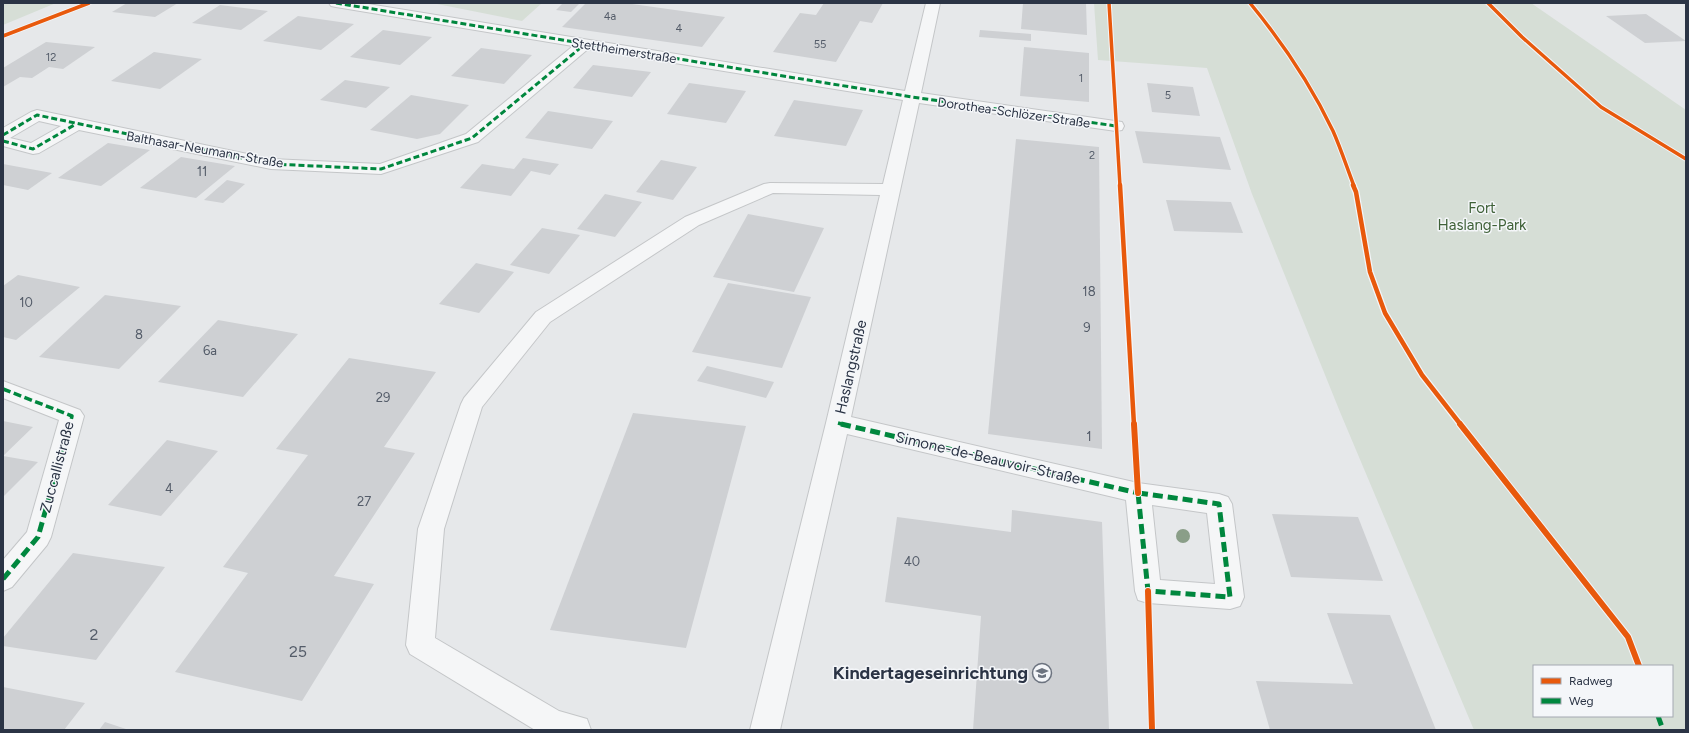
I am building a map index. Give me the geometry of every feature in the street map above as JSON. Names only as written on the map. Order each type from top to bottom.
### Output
[{"type":"street","name":"Stettheimerstraße","points":[[336,3],[912,97]]},
{"type":"street","name":"Haslangstraße","points":[[765,730],[838,423],[933,3]]},
{"type":"street","name":"Balthasar-Neumann-Straße","points":[[3,135],[38,115],[271,164],[381,169],[472,138],[585,44]]},
{"type":"street","name":"Dorothea-Schlözer-Straße","points":[[912,97],[1116,126]]},
{"type":"street","points":[[3,141],[33,149],[76,124]]},
{"type":"street","points":[[576,730],[553,724],[420,645],[432,528],[472,404],[543,317],[692,221],[770,188],[891,190]]},
{"type":"street","name":"Zuccallistraße","points":[[3,389],[72,416],[38,537],[3,579]]},
{"type":"street","name":"Simone-de-Beauvoir-Straße","points":[[838,423],[1138,493],[1219,504],[1230,597],[1148,591],[1138,493]]},
{"type":"green space","points":[[3,3],[56,3],[3,25]]},
{"type":"green space","points":[[432,3],[542,3],[522,21]]},
{"type":"green space","name":"Fort Haslang-Park","points":[[1094,3],[1531,3],[1686,110],[1686,730],[1474,730],[1340,412],[1252,194],[1207,68],[1098,60]]},
{"type":"building","points":[[127,3],[178,3],[155,17],[112,12]]},
{"type":"building","points":[[563,3],[580,3],[571,12],[556,10]]},
{"type":"building","points":[[586,3],[625,3],[725,17],[702,47],[562,27]]},
{"type":"building","points":[[824,3],[883,3],[872,23],[860,21],[836,62],[773,52],[800,13],[816,15]]},
{"type":"building","points":[[1023,3],[1086,3],[1087,35],[1021,29]]},
{"type":"building","points":[[220,5],[268,11],[241,30],[192,23]]},
{"type":"building","points":[[1646,14],[1686,41],[1645,43],[1606,16]]},
{"type":"building","points":[[298,16],[354,24],[321,50],[263,41]]},
{"type":"building","points":[[383,30],[432,37],[400,65],[350,57]]},
{"type":"building","points":[[980,30],[1031,34],[1031,41],[979,37]]},
{"type":"building","points":[[46,42],[95,47],[63,69],[49,67],[32,78],[20,77],[3,87],[3,68]]},
{"type":"building","points":[[1024,47],[1089,53],[1089,102],[1020,96]]},
{"type":"building","points":[[481,48],[532,55],[504,84],[451,76]]},
{"type":"building","points":[[154,52],[202,59],[160,89],[111,81]]},
{"type":"building","points":[[593,65],[651,72],[632,97],[573,88]]},
{"type":"building","points":[[345,80],[390,87],[366,108],[320,100]]},
{"type":"building","points":[[689,83],[746,91],[726,123],[667,114]]},
{"type":"building","points":[[1147,83],[1193,87],[1200,116],[1152,112]]},
{"type":"building","points":[[411,95],[469,105],[440,134],[417,139],[370,130]]},
{"type":"building","points":[[794,100],[863,110],[846,146],[774,136]]},
{"type":"building","points":[[548,111],[613,121],[592,149],[525,138]]},
{"type":"building","points":[[1135,131],[1220,137],[1231,170],[1143,163]]},
{"type":"building","points":[[1016,139],[1099,147],[1102,449],[988,434]]},
{"type":"building","points":[[108,143],[150,150],[101,186],[58,178]]},
{"type":"building","points":[[181,157],[235,166],[196,198],[140,188]]},
{"type":"building","points":[[523,158],[559,164],[550,175],[531,171],[511,196],[460,188],[482,164],[514,169]]},
{"type":"building","points":[[661,160],[697,167],[673,200],[636,192]]},
{"type":"building","points":[[3,164],[52,173],[28,190],[3,185]]},
{"type":"building","points":[[227,180],[245,184],[223,203],[204,200]]},
{"type":"building","points":[[605,194],[642,202],[615,237],[577,229]]},
{"type":"building","points":[[1166,200],[1231,202],[1243,233],[1174,231]]},
{"type":"building","points":[[748,214],[824,228],[794,292],[713,277]]},
{"type":"building","points":[[542,228],[580,235],[549,274],[510,265]]},
{"type":"building","points":[[476,263],[514,272],[479,313],[439,304]]},
{"type":"building","points":[[18,275],[80,287],[16,340],[3,337],[3,286]]},
{"type":"building","points":[[728,283],[811,297],[782,368],[692,352]]},
{"type":"building","points":[[105,295],[181,306],[119,369],[39,357]]},
{"type":"building","points":[[218,320],[298,334],[243,397],[158,382]]},
{"type":"building","points":[[349,358],[436,372],[384,447],[415,453],[334,576],[374,584],[302,701],[175,672],[248,573],[223,567],[308,455],[276,449]]},
{"type":"building","points":[[707,366],[774,382],[766,398],[697,381]]},
{"type":"building","points":[[633,413],[746,426],[686,648],[550,630]]},
{"type":"building","points":[[3,421],[33,427],[3,456]]},
{"type":"building","points":[[167,440],[218,451],[161,516],[108,505]]},
{"type":"building","points":[[3,456],[38,462],[3,497]]},
{"type":"building","name":"Kindertageseinrichtung","points":[[1012,510],[1102,522],[1109,730],[973,730],[981,616],[885,602],[897,517],[1011,532]]},
{"type":"building","points":[[1272,514],[1358,517],[1383,581],[1291,577]]},
{"type":"building","points":[[73,553],[165,567],[96,660],[3,646],[3,638]]},
{"type":"building","points":[[1327,613],[1390,615],[1436,730],[1270,730],[1256,681],[1353,684]]},
{"type":"building","points":[[3,687],[85,703],[64,730],[3,730]]},
{"type":"building","points":[[105,722],[129,730],[99,730]]},
{"type":"marked path","points":[[336,3],[912,97],[1116,126]]},
{"type":"marked path","points":[[3,135],[37,115],[271,164],[381,169],[472,138],[585,44]]},
{"type":"marked path","points":[[3,141],[33,149],[76,124]]},
{"type":"marked path","points":[[3,389],[72,416],[38,537],[3,579]]},
{"type":"marked path","points":[[838,423],[1138,493],[1219,504],[1230,597],[1148,591],[1138,493],[1138,490]]},
{"type":"marked path","points":[[1658,717],[1663,730]]},
{"type":"cycle path","points":[[3,36],[89,3]]},
{"type":"cycle path","points":[[1109,3],[1138,493]]},
{"type":"cycle path","points":[[1250,3],[1275,34],[1311,91],[1333,132],[1356,192],[1370,272],[1385,313],[1422,375],[1628,637],[1639,665]]},
{"type":"cycle path","points":[[1488,3],[1522,37],[1601,107],[1686,159]]},
{"type":"cycle path","points":[[1148,591],[1152,730]]},
{"type":"place","name":"Kindertageseinrichtung","points":[[1042,673]]}]
